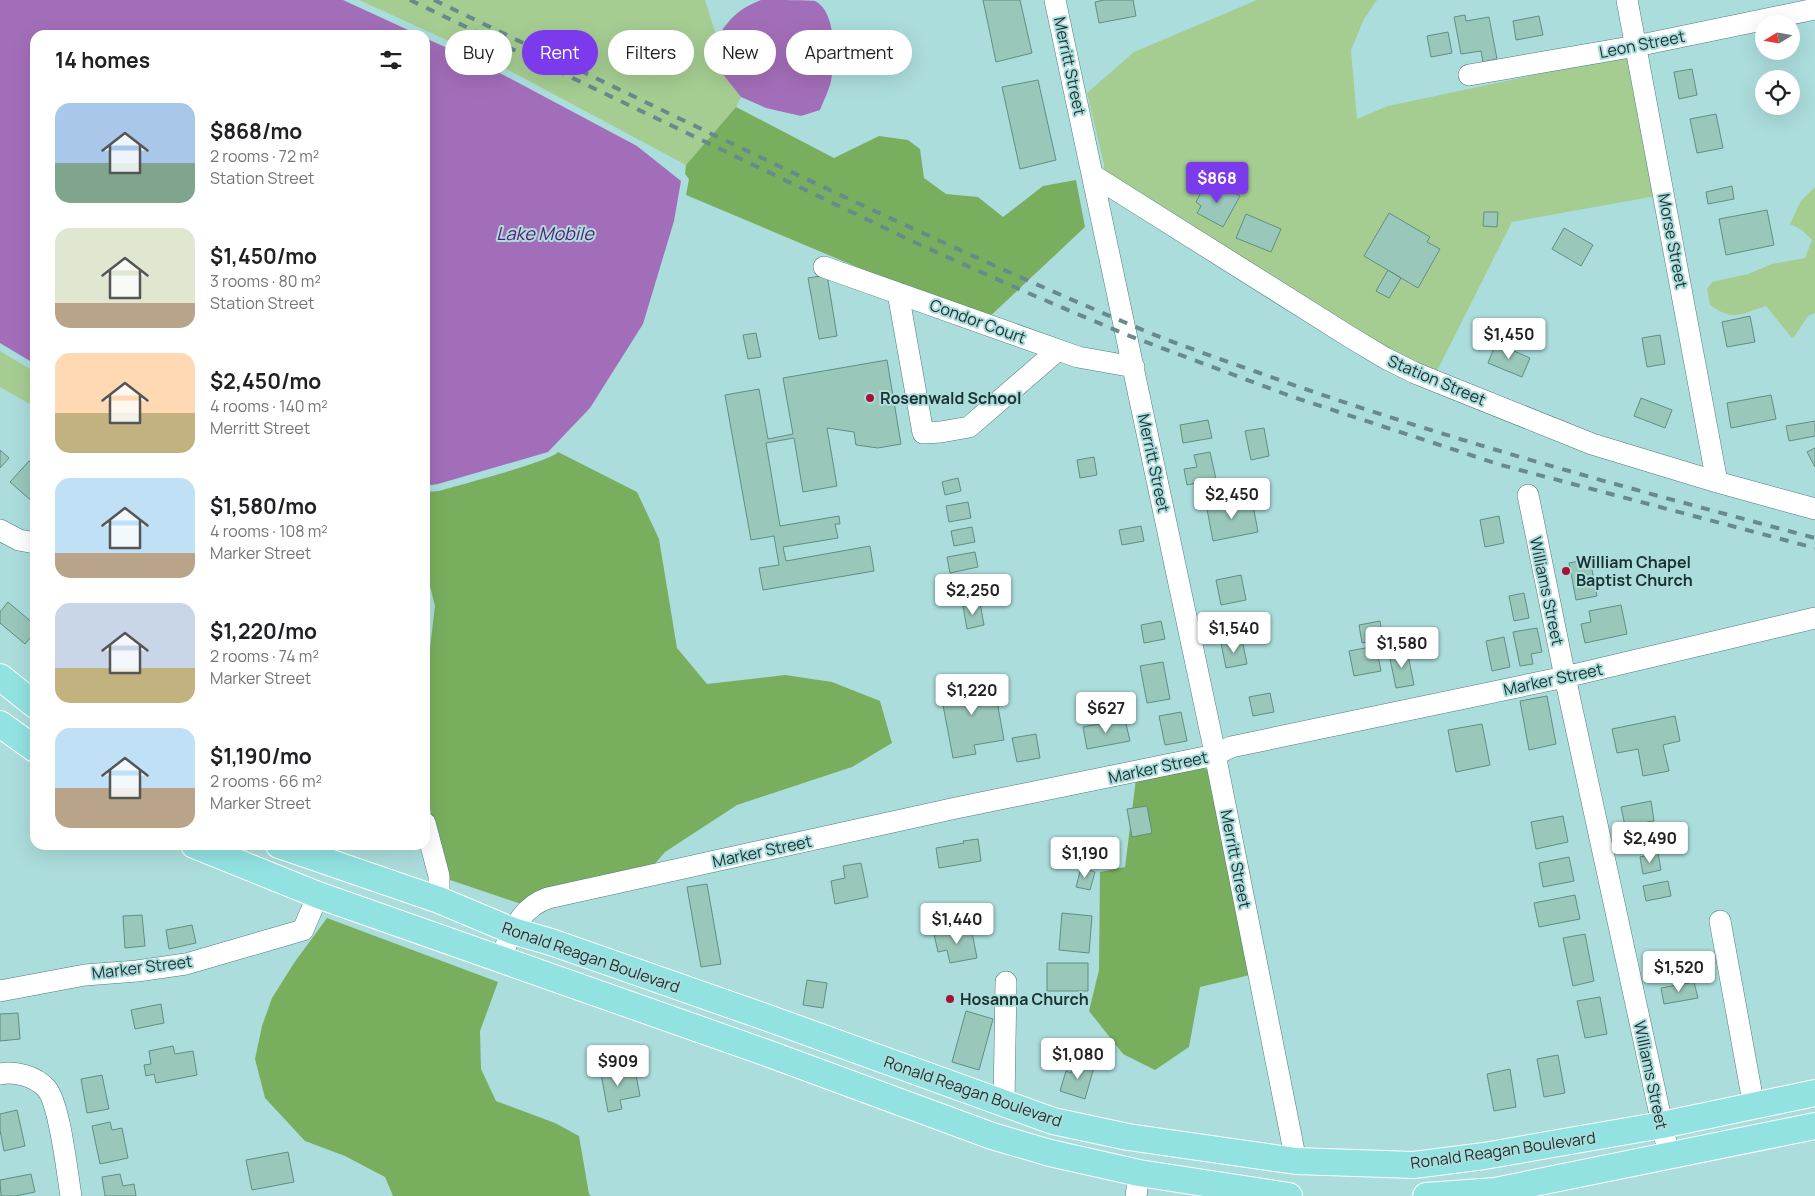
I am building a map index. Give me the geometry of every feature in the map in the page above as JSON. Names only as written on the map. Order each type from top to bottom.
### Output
[{"type":"main road","points":[[0,677],[30,701]]},
{"type":"main road","points":[[0,724],[30,745]]},
{"type":"main road","name":"Ronald Reagan Boulevard","points":[[206,850],[318,895],[764,1052],[992,1136],[1050,1153],[1138,1185],[1289,1196]]},
{"type":"main road","name":"Ronald Reagan Boulevard","points":[[294,850],[439,900],[513,931],[589,956],[1053,1121],[1128,1137],[1296,1161],[1414,1165],[1484,1156],[1662,1125],[1815,1093]]},
{"type":"main road","name":"Ronald Reagan Boulevard","points":[[1426,1196],[1495,1191],[1815,1126]]},
{"type":"main road","points":[[1296,1161],[1304,1196]]},
{"type":"street","name":"Merritt Street","points":[[1055,0],[1094,176],[1215,755],[1296,1161]]},
{"type":"street","name":"Morse Street","points":[[1627,0],[1717,482]]},
{"type":"street","name":"Leon Street","points":[[1469,75],[1636,46],[1815,9]]},
{"type":"street","name":"Station Street","points":[[1094,176],[1350,337],[1415,373],[1592,444],[1717,482],[1815,509]]},
{"type":"street","name":"Condor Court","points":[[824,266],[1078,357],[1134,367]]},
{"type":"street","points":[[898,293],[923,433],[942,432],[968,427],[1058,350]]},
{"type":"street","name":"Williams Street","points":[[1528,495],[1565,677],[1669,1156]]},
{"type":"street","points":[[0,530],[19,540],[30,542]]},
{"type":"street","name":"Marker Street","points":[[499,960],[521,916],[537,902],[548,898],[965,807],[1215,755],[1231,747],[1565,677],[1815,618]]},
{"type":"street","points":[[430,842],[439,876],[439,900]]},
{"type":"street","name":"Marker Street","points":[[0,991],[85,975],[137,971],[186,964],[303,930],[318,895]]},
{"type":"street","points":[[1720,921],[1754,1106]]},
{"type":"street","points":[[1004,1103],[1006,982]]},
{"type":"street","points":[[0,1074],[24,1075],[47,1088],[55,1104],[71,1196]]},
{"type":"green space","points":[[359,0],[705,0],[714,30],[704,30],[704,75],[723,75],[741,97],[736,107],[686,165],[512,72],[512,30],[445,30],[445,39],[430,32],[430,30],[425,30]]},
{"type":"green space","points":[[1257,0],[1377,0],[1364,19],[1351,50],[1357,119],[1388,106],[1629,55],[1656,196],[1512,222],[1436,373],[1390,352],[1104,173],[1104,164],[1087,93],[1134,52]]},
{"type":"green space","points":[[736,107],[834,158],[879,136],[908,140],[920,149],[924,178],[946,194],[978,197],[1003,217],[1043,186],[1076,180],[1085,227],[985,321],[686,195],[689,179],[685,174],[686,165]]},
{"type":"green space","points":[[1815,187],[1815,313],[1808,316],[1794,337],[1792,338],[1766,306],[1743,314],[1731,315],[1710,305],[1707,289],[1712,282],[1748,274],[1772,264],[1805,258],[1812,240],[1802,230],[1790,224],[1801,201]]},
{"type":"green space","points":[[0,351],[30,369],[30,404],[0,387]]},
{"type":"green space","points":[[558,452],[637,492],[659,539],[677,648],[707,684],[785,675],[832,682],[880,701],[892,743],[852,767],[737,805],[665,852],[652,867],[521,904],[447,879],[430,809],[430,648],[435,606],[430,586],[430,492],[439,491],[503,473],[552,456]]},
{"type":"green space","points":[[1203,767],[1209,771],[1250,975],[1200,987],[1189,1047],[1155,1070],[1123,1054],[1089,1011],[1099,970],[1100,872],[1125,867],[1136,779]]},
{"type":"green space","points":[[327,918],[498,982],[480,1031],[481,1069],[496,1101],[555,1123],[579,1136],[589,1194],[591,1196],[393,1196],[385,1177],[345,1156],[305,1141],[265,1098],[255,1059],[262,1026],[272,998],[294,963]]},
{"type":"water","points":[[0,0],[343,0],[408,30],[30,30],[30,361],[0,343]]},
{"type":"water","points":[[761,0],[797,0],[815,1],[822,7],[832,30],[786,30],[786,75],[832,75],[820,110],[801,116],[766,108],[741,97],[723,75],[776,75],[776,30],[723,30],[735,15]]},
{"type":"water","name":"Lake Mobile","points":[[430,40],[445,47],[445,75],[504,75],[637,146],[681,181],[674,221],[643,324],[590,408],[548,452],[430,485]]},
{"type":"building","points":[[983,0],[1020,0],[1032,53],[996,62]]},
{"type":"building","points":[[1104,0],[1133,0],[1136,16],[1099,23],[1095,2]]},
{"type":"building","points":[[1465,15],[1466,21],[1489,17],[1497,59],[1483,62],[1481,51],[1461,54],[1454,17]]},
{"type":"building","points":[[1539,16],[1543,35],[1516,40],[1513,21]]},
{"type":"building","points":[[1448,32],[1452,53],[1431,57],[1427,36]]},
{"type":"building","points":[[1692,69],[1697,95],[1679,99],[1674,72]]},
{"type":"building","points":[[1038,80],[1056,160],[1020,169],[1002,87]]},
{"type":"building","points":[[1716,114],[1723,148],[1697,153],[1690,119]]},
{"type":"building","points":[[1206,183],[1220,191],[1223,186],[1240,196],[1223,227],[1197,213],[1201,206],[1196,202]]},
{"type":"building","points":[[1732,186],[1734,199],[1708,204],[1706,192]]},
{"type":"building","points":[[1767,210],[1774,245],[1726,255],[1719,219]]},
{"type":"building","points":[[1484,212],[1498,212],[1497,227],[1483,226]]},
{"type":"building","points":[[1389,213],[1430,237],[1427,242],[1440,249],[1418,288],[1364,256]]},
{"type":"building","points":[[1246,214],[1281,229],[1271,252],[1236,238]]},
{"type":"building","points":[[1564,228],[1593,245],[1581,266],[1552,249]]},
{"type":"building","points":[[1388,270],[1401,278],[1389,298],[1376,291]]},
{"type":"building","points":[[827,275],[837,336],[819,339],[808,278]]},
{"type":"building","points":[[1750,316],[1755,342],[1727,347],[1722,322]]},
{"type":"building","points":[[756,333],[761,357],[748,359],[743,335]]},
{"type":"building","points":[[1660,335],[1665,364],[1647,367],[1642,338]]},
{"type":"building","points":[[1496,343],[1530,358],[1522,377],[1488,363]]},
{"type":"building","points":[[887,360],[901,444],[878,448],[856,445],[854,432],[827,428],[837,486],[803,492],[794,438],[766,443],[780,526],[839,516],[840,524],[835,524],[838,538],[783,547],[786,561],[870,546],[874,571],[763,590],[759,568],[779,565],[774,536],[751,540],[725,395],[759,389],[768,439],[793,434],[783,378]]},
{"type":"building","points":[[1771,395],[1776,419],[1731,428],[1727,403]]},
{"type":"building","points":[[1641,398],[1672,410],[1665,428],[1634,416]]},
{"type":"building","points":[[1208,420],[1212,438],[1183,443],[1180,425]]},
{"type":"building","points":[[1815,421],[1815,436],[1789,441],[1786,426]]},
{"type":"building","points":[[1264,428],[1269,456],[1251,460],[1245,431]]},
{"type":"building","points":[[1815,448],[1815,467],[1807,452]]},
{"type":"building","points":[[0,450],[9,458],[0,468]]},
{"type":"building","points":[[1210,452],[1216,479],[1187,485],[1184,469],[1197,467],[1194,455]]},
{"type":"building","points":[[1094,457],[1097,475],[1080,478],[1077,460]]},
{"type":"building","points":[[29,461],[30,500],[10,482]]},
{"type":"building","points":[[958,478],[961,491],[945,495],[942,482]]},
{"type":"building","points":[[1252,500],[1258,532],[1213,541],[1207,509]]},
{"type":"building","points":[[968,502],[971,518],[949,522],[946,506]]},
{"type":"building","points":[[1499,516],[1504,543],[1485,547],[1480,520]]},
{"type":"building","points":[[1141,526],[1144,541],[1122,545],[1119,530]]},
{"type":"building","points":[[972,527],[975,542],[954,546],[951,531]]},
{"type":"building","points":[[975,552],[978,567],[950,573],[947,557]]},
{"type":"building","points":[[1590,559],[1597,596],[1576,600],[1569,563]]},
{"type":"building","points":[[1241,575],[1246,600],[1221,605],[1216,580]]},
{"type":"building","points":[[979,577],[982,592],[962,595],[960,581]]},
{"type":"building","points":[[1524,593],[1529,618],[1514,621],[1509,596]]},
{"type":"building","points":[[8,602],[30,621],[30,638],[25,644],[0,623],[0,612]]},
{"type":"building","points":[[980,603],[984,625],[967,629],[963,606]]},
{"type":"building","points":[[1621,605],[1627,634],[1585,643],[1581,624],[1591,622],[1589,611]]},
{"type":"building","points":[[1161,621],[1165,639],[1144,643],[1141,625]]},
{"type":"building","points":[[1380,621],[1383,639],[1362,643],[1359,625]]},
{"type":"building","points":[[1537,628],[1542,652],[1531,654],[1533,664],[1520,666],[1513,632]]},
{"type":"building","points":[[1504,637],[1510,667],[1492,671],[1486,641]]},
{"type":"building","points":[[1242,639],[1247,664],[1226,668],[1221,643]]},
{"type":"building","points":[[1376,646],[1381,671],[1354,676],[1349,651]]},
{"type":"building","points":[[1407,650],[1414,685],[1396,688],[1389,654]]},
{"type":"building","points":[[1163,662],[1170,699],[1147,703],[1140,666]]},
{"type":"building","points":[[993,679],[1004,740],[974,745],[976,754],[953,758],[940,689]]},
{"type":"building","points":[[1270,693],[1274,712],[1253,716],[1249,697]]},
{"type":"building","points":[[1547,696],[1556,744],[1529,750],[1520,701]]},
{"type":"building","points":[[1181,712],[1187,741],[1165,745],[1159,716]]},
{"type":"building","points":[[1675,716],[1680,741],[1663,745],[1669,771],[1643,776],[1638,749],[1617,753],[1612,729]]},
{"type":"building","points":[[1125,719],[1130,741],[1087,749],[1083,727]]},
{"type":"building","points":[[1482,724],[1490,765],[1456,772],[1448,730]]},
{"type":"building","points":[[1036,734],[1040,758],[1017,762],[1012,738]]},
{"type":"building","points":[[1651,801],[1654,821],[1625,826],[1621,807]]},
{"type":"building","points":[[1147,806],[1152,833],[1132,837],[1127,809]]},
{"type":"building","points":[[1563,816],[1568,842],[1536,849],[1531,822]]},
{"type":"building","points":[[1655,830],[1658,847],[1635,851],[1632,835]]},
{"type":"building","points":[[978,839],[981,861],[939,868],[936,848]]},
{"type":"building","points":[[1658,853],[1661,870],[1643,874],[1640,857]]},
{"type":"building","points":[[1569,857],[1574,881],[1543,887],[1539,863]]},
{"type":"building","points":[[861,863],[868,897],[835,904],[831,881],[845,878],[843,866]]},
{"type":"building","points":[[1081,868],[1095,872],[1090,890],[1076,887]]},
{"type":"building","points":[[1668,881],[1671,896],[1646,901],[1643,886]]},
{"type":"building","points":[[707,884],[721,964],[701,967],[687,887]]},
{"type":"building","points":[[1575,895],[1580,919],[1539,927],[1534,903]]},
{"type":"building","points":[[1062,913],[1092,916],[1089,953],[1059,950]]},
{"type":"building","points":[[142,915],[145,946],[125,948],[123,916]]},
{"type":"building","points":[[192,925],[196,943],[169,949],[166,930]]},
{"type":"building","points":[[971,927],[977,958],[950,963],[947,950],[938,952],[934,934]]},
{"type":"building","points":[[1585,934],[1594,981],[1573,986],[1563,938]]},
{"type":"building","points":[[1047,963],[1088,963],[1088,991],[1047,991]]},
{"type":"building","points":[[807,980],[827,983],[823,1008],[803,1005]]},
{"type":"building","points":[[1694,982],[1698,998],[1664,1004],[1661,988]]},
{"type":"building","points":[[1600,997],[1607,1034],[1585,1038],[1577,1001]]},
{"type":"building","points":[[161,1004],[164,1023],[135,1029],[131,1010]]},
{"type":"building","points":[[966,1011],[993,1019],[979,1070],[952,1062]]},
{"type":"building","points":[[18,1013],[20,1039],[0,1041],[0,1014]]},
{"type":"building","points":[[173,1046],[175,1054],[193,1051],[197,1075],[156,1083],[154,1074],[146,1076],[144,1065],[151,1064],[149,1051]]},
{"type":"building","points":[[1558,1055],[1565,1093],[1544,1097],[1537,1059]]},
{"type":"building","points":[[1074,1061],[1094,1067],[1085,1099],[1060,1091],[1066,1071],[1071,1073]]},
{"type":"building","points":[[620,1064],[623,1077],[636,1075],[640,1096],[620,1100],[622,1109],[608,1112],[600,1068]]},
{"type":"building","points":[[1510,1069],[1516,1107],[1494,1111],[1487,1074]]},
{"type":"building","points":[[102,1075],[109,1109],[87,1113],[81,1079]]},
{"type":"building","points":[[17,1110],[25,1146],[4,1151],[0,1130],[0,1114]]},
{"type":"building","points":[[110,1122],[112,1130],[122,1128],[128,1158],[100,1164],[92,1126]]},
{"type":"building","points":[[288,1152],[294,1182],[252,1190],[246,1160]]},
{"type":"building","points":[[31,1174],[35,1192],[15,1196],[1,1196],[0,1180]]},
{"type":"building","points":[[120,1174],[123,1186],[134,1184],[136,1196],[105,1196],[102,1177]]},
{"type":"railway","points":[[410,0],[914,242],[1127,335],[1293,397],[1501,465],[1815,548]]},
{"type":"railway","points":[[434,0],[863,206],[1157,336],[1395,419],[1604,481],[1815,538]]},
{"type":"place","name":"Rosenwald School","points":[[870,398]]},
{"type":"place","name":"William Chapel Baptist Church","points":[[1566,571]]},
{"type":"place","name":"Hosanna Church","points":[[950,999]]}]
